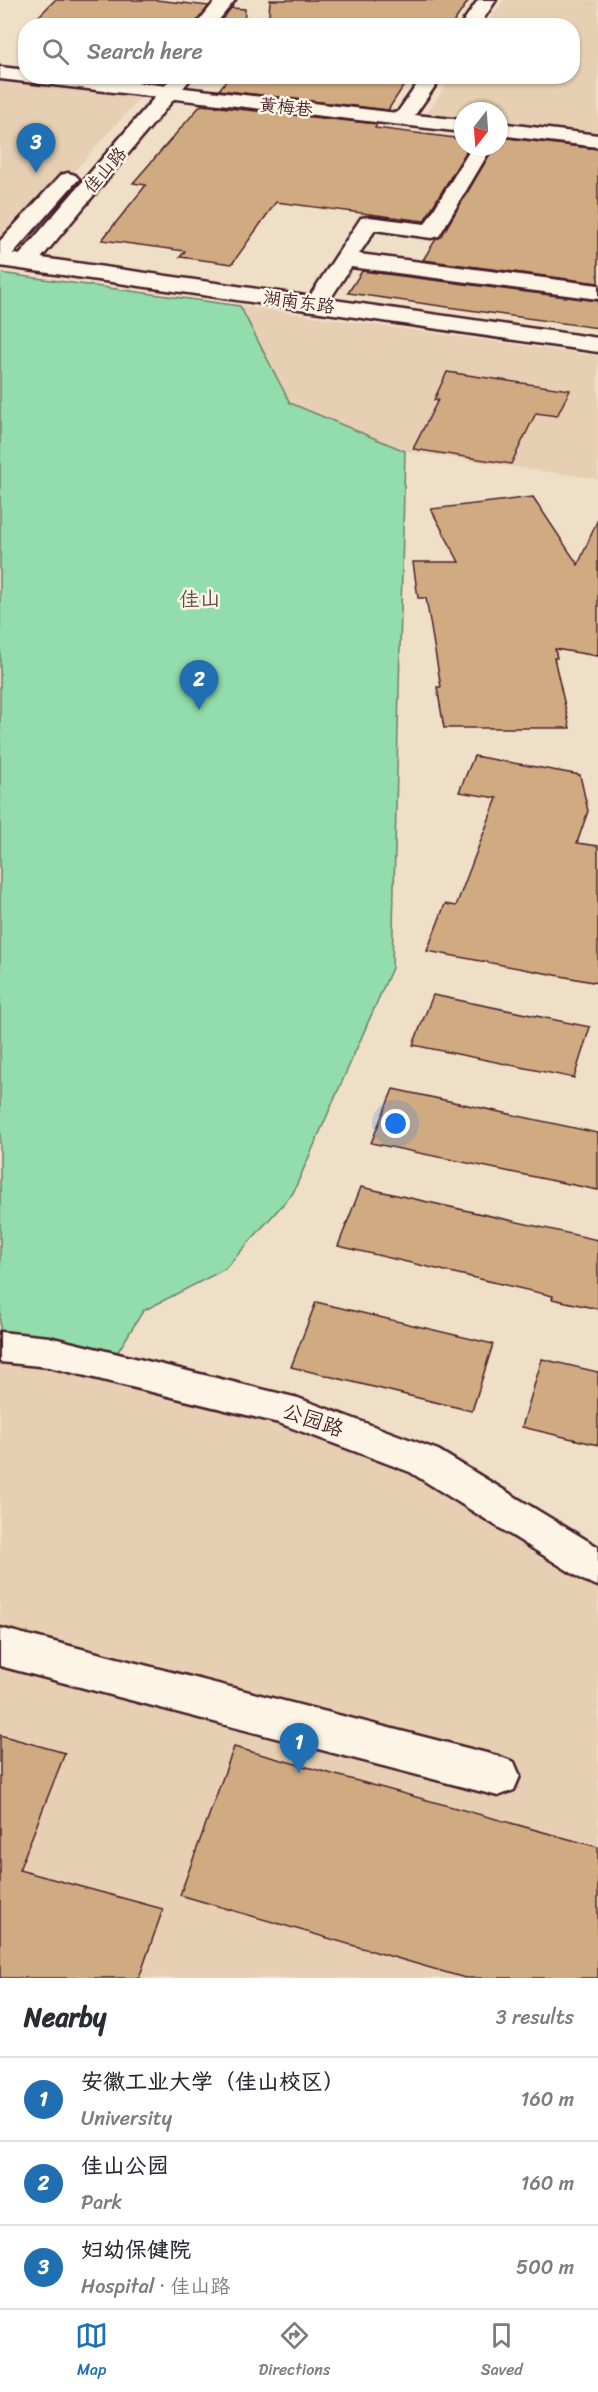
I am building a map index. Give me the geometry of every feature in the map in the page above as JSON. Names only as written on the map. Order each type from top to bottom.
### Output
[{"type":"street","points":[[211,18],[226,0]]},
{"type":"street","points":[[475,18],[487,0]]},
{"type":"street","name":"黄梅巷","points":[[0,73],[18,75]]},
{"type":"street","name":"黄梅巷","points":[[122,84],[454,125]]},
{"type":"street","points":[[402,120],[427,84]]},
{"type":"street","name":"佳山路","points":[[123,117],[158,87]]},
{"type":"street","name":"佳山路","points":[[25,263],[158,87]]},
{"type":"street","points":[[508,130],[598,141]]},
{"type":"street","points":[[315,305],[343,259],[369,223],[431,231],[477,156]]},
{"type":"street","name":"佳山路","points":[[0,257],[84,160]]},
{"type":"street","name":"湖南东路","points":[[0,257],[25,263],[598,345]]},
{"type":"street","points":[[343,259],[598,292]]},
{"type":"street","points":[[0,273],[598,356]]},
{"type":"street","name":"公园路","points":[[0,1347],[49,1352],[295,1413],[424,1461],[598,1568]]},
{"type":"street","points":[[0,1647],[498,1776]]},
{"type":"shaded area","points":[[504,0],[598,0],[598,136],[508,125],[508,102],[454,102],[454,119],[426,115],[447,84],[580,84],[580,18],[491,18]]},
{"type":"shaded area","points":[[0,73],[18,75],[18,84],[89,84],[146,91],[0,254]]},
{"type":"shaded area","points":[[240,306],[598,356],[598,479],[405,451],[290,403]]},
{"type":"shaded area","points":[[0,1347],[424,1461],[598,1568],[598,1978],[0,1978]]},
{"type":"green space","name":"佳山","points":[[0,273],[240,306],[290,403],[405,451],[392,968],[293,1193],[225,1269],[143,1311],[109,1366],[0,1347]]},
{"type":"building","points":[[55,0],[156,0],[209,6],[199,18],[37,18]]},
{"type":"building","points":[[270,0],[469,0],[457,18],[294,18],[269,15]]},
{"type":"building","points":[[231,8],[245,9],[244,18],[223,18]]},
{"type":"building","points":[[224,84],[405,84],[388,110],[219,90]]},
{"type":"building","points":[[201,105],[377,124],[375,128],[454,138],[454,156],[464,156],[424,221],[276,202],[232,264],[180,257],[185,251],[102,240],[146,185],[133,183]]},
{"type":"building","points":[[508,138],[598,149],[598,283],[423,260],[436,239],[441,237],[489,156],[508,156]]},
{"type":"building","points":[[362,271],[598,301],[598,328],[348,293]]},
{"type":"building","points":[[447,372],[570,390],[557,416],[536,413],[511,464],[413,449],[438,400],[434,400]]},
{"type":"building","points":[[533,497],[578,565],[598,519],[598,656],[555,649],[557,658],[554,658],[570,728],[444,728],[437,687],[441,687],[426,598],[418,598],[413,562],[459,562],[431,509]]},
{"type":"building","points":[[474,756],[580,775],[588,811],[577,843],[598,846],[598,983],[427,951],[445,904],[456,906],[497,798],[459,792]]},
{"type":"building","points":[[433,995],[590,1027],[574,1078],[413,1045]]},
{"type":"building","points":[[393,1089],[598,1133],[598,1190],[371,1143]]},
{"type":"building","points":[[361,1187],[598,1240],[598,1309],[552,1299],[553,1296],[338,1246]]},
{"type":"building","points":[[316,1302],[493,1344],[472,1411],[291,1367]]},
{"type":"building","points":[[542,1359],[598,1372],[598,1445],[522,1427]]},
{"type":"building","points":[[0,1735],[65,1753],[19,1870],[163,1909],[139,1978],[0,1978]]},
{"type":"building","points":[[234,1747],[598,1847],[598,1978],[465,1978],[180,1895]]},
{"type":"place","name":"妇幼保健院","points":[[36,173]]},
{"type":"place","name":"佳山公园","points":[[199,710]]},
{"type":"place","name":"安徽工业大学（佳山校区）","points":[[299,1773]]}]
